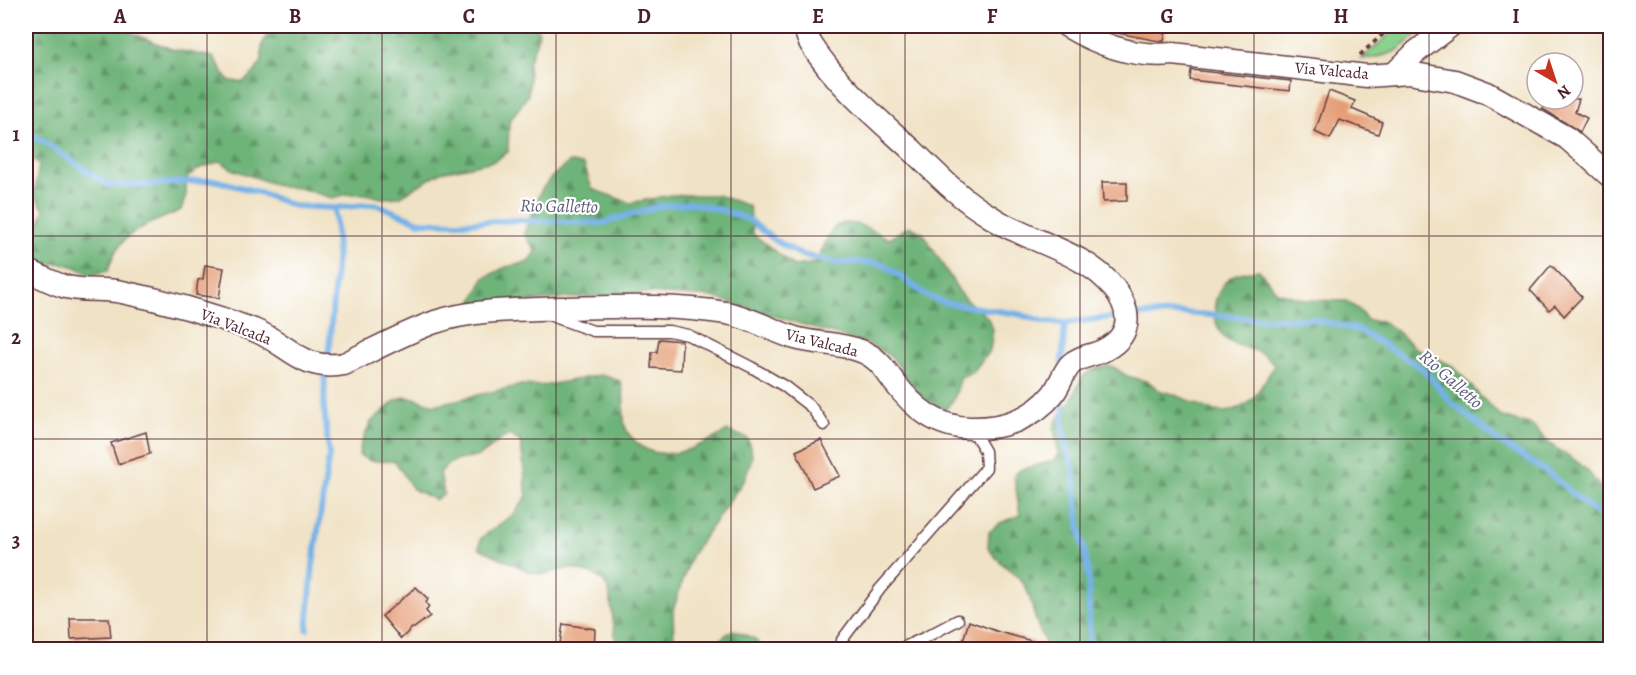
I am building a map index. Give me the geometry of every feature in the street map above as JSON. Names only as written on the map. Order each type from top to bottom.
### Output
[{"type":"street","name":"Via Valcada","points":[[26,270],[64,287],[120,291],[226,320],[257,331],[282,345],[305,362],[329,367],[344,364],[433,323],[453,317],[488,312],[674,307],[731,314],[798,338],[838,344],[862,351],[877,360],[905,395],[922,412],[937,422],[955,427],[972,428],[1013,423],[1044,403],[1055,391],[1070,365],[1084,357],[1101,352],[1121,337],[1127,324],[1126,308],[1111,285],[1090,268],[1049,245],[1015,231],[962,197],[849,89],[812,46],[807,38],[805,26]]},
{"type":"street","name":"Via Valcada","points":[[1067,26],[1095,42],[1152,56],[1173,54],[1367,76],[1409,73],[1455,81],[1487,93],[1567,138],[1611,176]]},
{"type":"street","points":[[1394,74],[1416,52],[1450,26]]},
{"type":"lane","points":[[535,309],[593,331],[669,331],[688,335],[784,386],[811,407],[824,425]]},
{"type":"lane","points":[[842,650],[842,640],[880,589],[986,468],[985,451],[972,428]]},
{"type":"lane","points":[[898,650],[958,620]]},
{"type":"path","points":[[1338,73],[1392,26]]},
{"type":"green space","points":[[26,26],[115,26],[171,49],[213,57],[229,81],[243,82],[254,73],[262,61],[262,46],[273,26],[537,26],[539,34],[528,64],[528,95],[509,122],[508,152],[494,161],[441,172],[399,197],[382,198],[366,194],[348,194],[332,198],[299,188],[282,187],[234,170],[220,161],[198,169],[186,179],[186,195],[181,210],[136,231],[119,246],[108,271],[91,275],[76,267],[59,263],[26,266],[26,234],[37,228],[44,209],[34,195],[39,165],[26,150]]},
{"type":"green space","points":[[1400,26],[1427,26],[1398,50],[1383,56],[1361,59]]},
{"type":"green space","points":[[570,162],[584,165],[592,189],[630,203],[671,195],[717,195],[749,206],[753,234],[794,266],[816,263],[832,231],[840,224],[862,226],[889,239],[909,226],[923,233],[962,296],[987,317],[993,329],[990,350],[973,372],[961,377],[954,399],[945,410],[921,397],[892,357],[870,345],[712,297],[649,293],[470,307],[484,278],[506,267],[529,262],[536,252],[524,233],[532,211],[545,185]]},
{"type":"green space","points":[[1259,270],[1277,292],[1306,300],[1346,301],[1358,309],[1367,320],[1381,321],[1394,329],[1415,348],[1453,366],[1502,417],[1531,424],[1551,445],[1587,470],[1610,501],[1610,649],[1047,649],[1023,582],[988,548],[989,532],[1000,523],[1020,515],[1014,475],[1020,470],[1055,460],[1059,454],[1054,429],[1056,422],[1069,404],[1082,377],[1094,369],[1108,366],[1115,368],[1127,376],[1149,382],[1160,391],[1213,411],[1227,412],[1242,407],[1254,398],[1275,365],[1257,351],[1236,345],[1225,338],[1216,322],[1215,308],[1221,287],[1229,278],[1239,273]]},
{"type":"green space","points":[[601,375],[620,381],[626,428],[632,438],[645,449],[669,454],[681,452],[706,443],[728,431],[747,438],[751,447],[752,458],[744,480],[691,556],[673,610],[676,649],[617,649],[609,590],[603,581],[593,574],[570,568],[545,574],[533,573],[479,548],[481,538],[515,513],[527,496],[520,441],[510,435],[476,457],[451,463],[440,473],[444,494],[435,500],[413,489],[395,461],[370,461],[359,455],[361,444],[371,422],[395,401],[404,397],[434,405],[522,385],[542,386]]},
{"type":"green space","points":[[733,630],[755,639],[762,649],[714,649],[724,636]]},
{"type":"building","points":[[1117,26],[1167,26],[1164,41],[1159,41],[1117,33]]},
{"type":"building","points":[[1191,70],[1291,81],[1290,91],[1190,80]]},
{"type":"building","points":[[1329,91],[1355,101],[1352,109],[1382,122],[1378,134],[1340,120],[1330,139],[1315,132]]},
{"type":"building","points":[[1546,111],[1575,111],[1587,118],[1580,132]]},
{"type":"building","points":[[1102,182],[1127,182],[1127,201],[1103,202]]},
{"type":"building","points":[[205,265],[224,268],[219,298],[196,295],[198,280],[203,279]]},
{"type":"building","points":[[1551,265],[1582,297],[1564,316],[1555,305],[1549,310],[1530,290]]},
{"type":"building","points":[[659,339],[682,341],[681,370],[651,368],[652,352],[657,352]]},
{"type":"building","points":[[146,432],[150,454],[118,464],[111,443]]},
{"type":"building","points":[[821,440],[840,476],[813,488],[796,451]]},
{"type":"building","points":[[416,587],[428,599],[426,603],[429,607],[426,611],[430,616],[401,639],[382,616]]},
{"type":"building","points":[[70,618],[109,618],[111,637],[71,639]]},
{"type":"building","points":[[969,621],[1043,644],[1042,650],[960,650]]},
{"type":"building","points":[[563,624],[595,629],[594,650],[559,650]]},
{"type":"waterway","name":"Rio Galletto","points":[[26,133],[41,140],[108,185],[214,180],[258,192],[294,206],[335,208],[375,204],[420,222],[522,220],[602,223],[660,206],[690,203],[748,219],[776,241],[802,255],[837,263],[883,264],[929,297],[946,303],[1018,314],[1045,322],[1065,323],[1121,316]]},
{"type":"waterway","points":[[328,359],[337,254],[335,208]]},
{"type":"waterway","name":"Rio Galletto","points":[[1139,315],[1182,313],[1266,319],[1313,319],[1359,330],[1423,369],[1451,402],[1498,441],[1550,474],[1592,510],[1610,522]]},
{"type":"waterway","points":[[1062,362],[1065,323]]},
{"type":"waterway","points":[[307,629],[313,565],[329,455],[324,407],[325,375]]},
{"type":"waterway","points":[[1063,392],[1063,429],[1075,479],[1079,524],[1088,570],[1090,650]]}]
